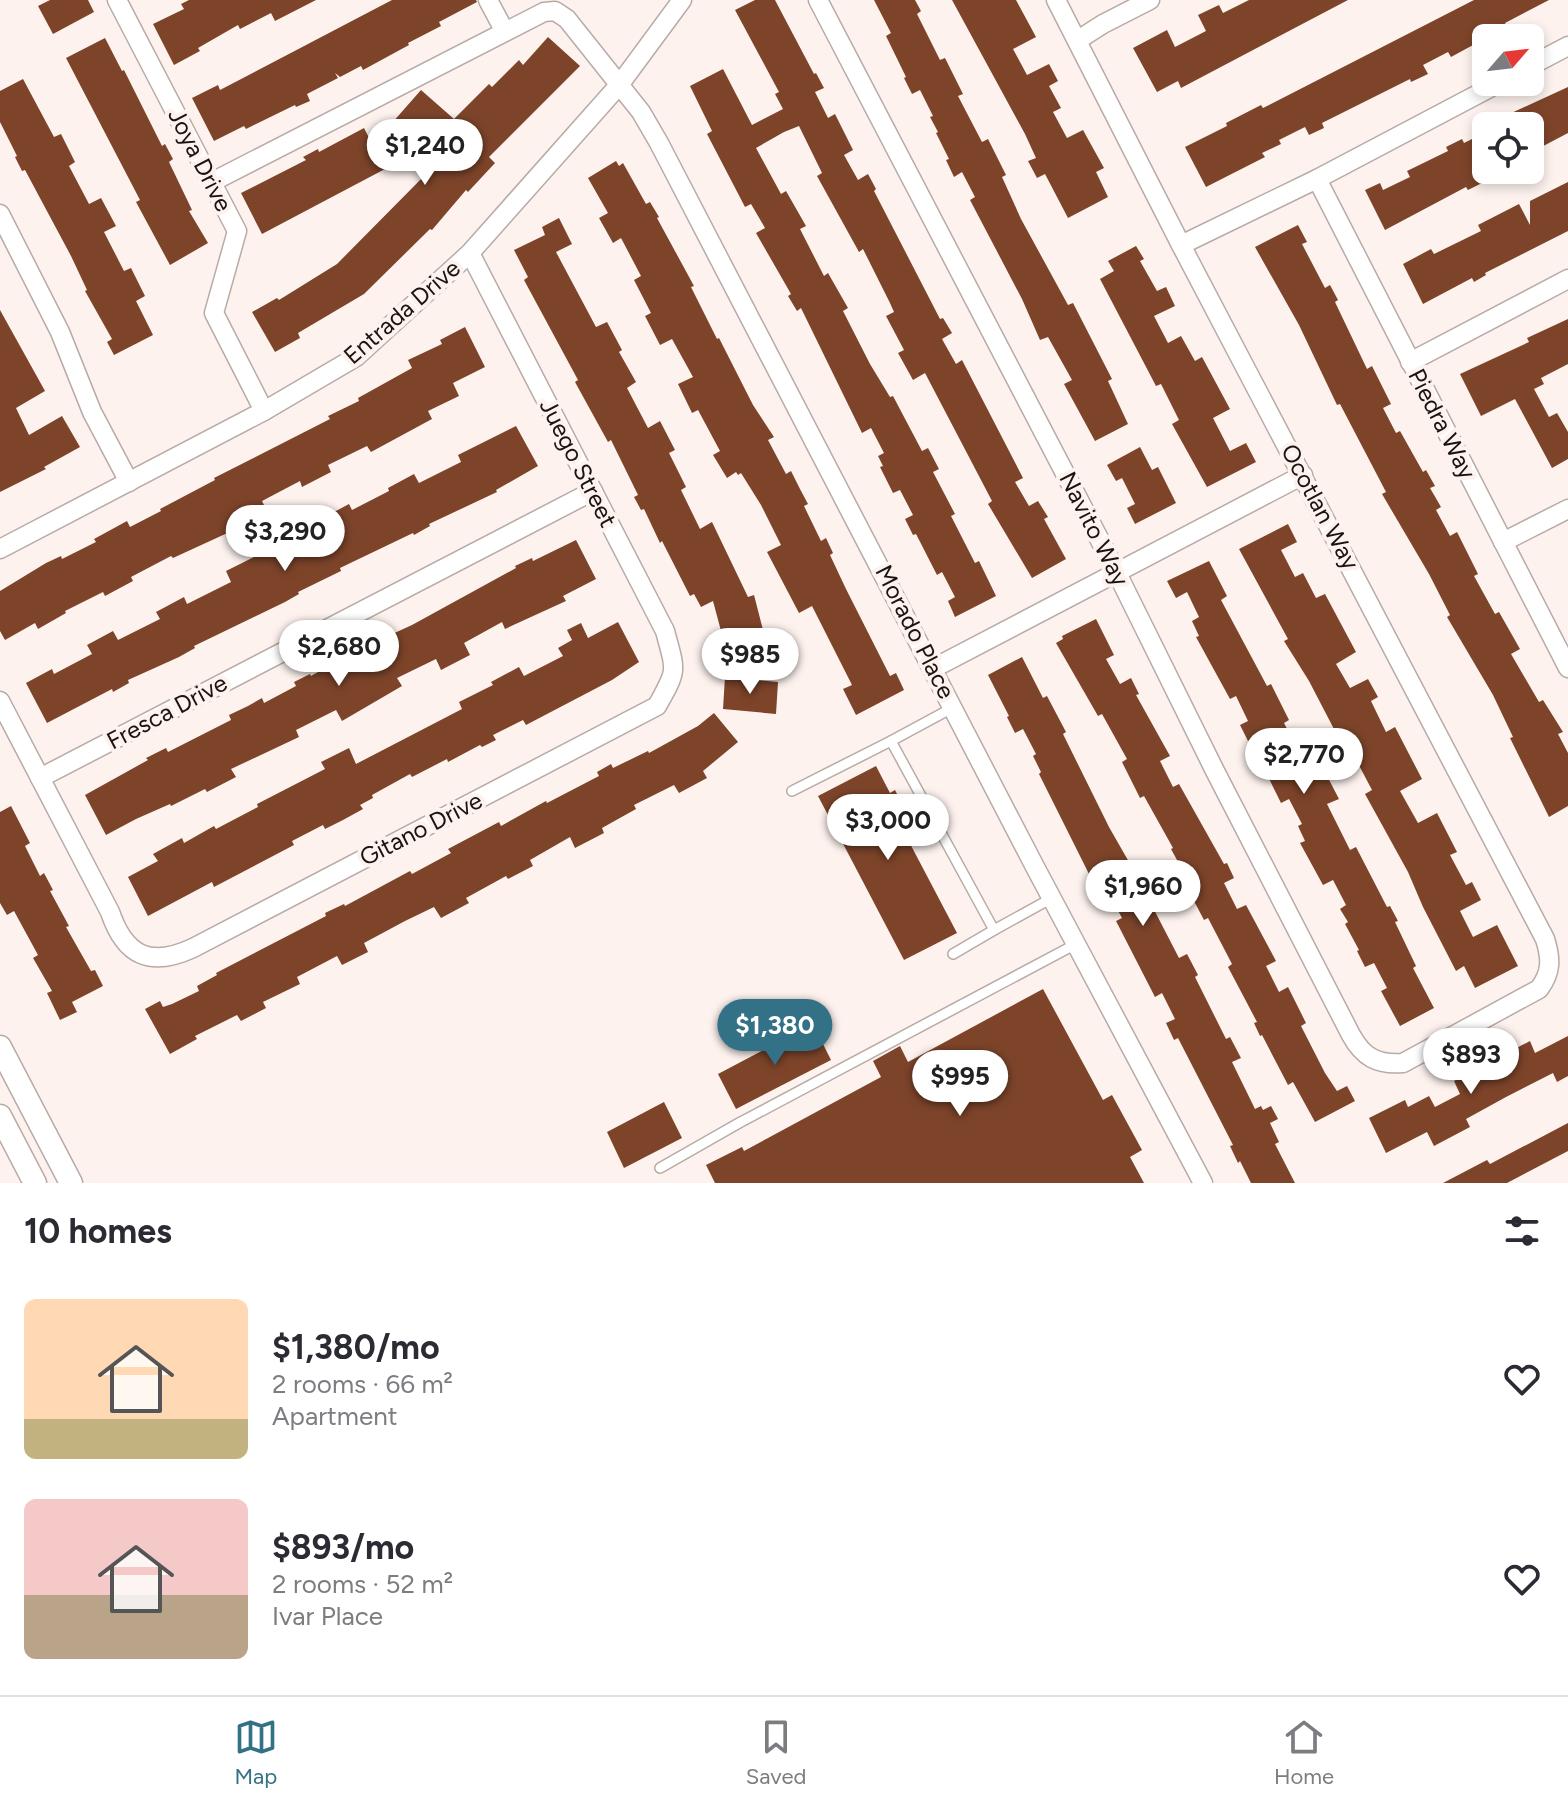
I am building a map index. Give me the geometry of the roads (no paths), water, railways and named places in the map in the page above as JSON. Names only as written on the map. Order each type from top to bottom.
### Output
[{"type":"street","points":[[120,5],[139,0]]},
{"type":"street","points":[[212,182],[504,30],[488,0]]},
{"type":"street","name":"Entrada Drive","points":[[0,549],[264,411],[356,357],[470,253],[620,84],[682,0]]},
{"type":"street","name":"Navito Way","points":[[818,0],[1117,573],[1351,1035],[1359,1050],[1369,1058]]},
{"type":"street","name":"Ocotlan Way","points":[[1056,0],[1545,939],[1551,958],[1547,978],[1529,996],[1403,1063],[1385,1064],[1369,1058]]},
{"type":"street","points":[[1078,40],[1150,0]]},
{"type":"street","name":"Joya Drive","points":[[120,5],[237,231],[214,313],[264,411]]},
{"type":"street","name":"Morado Place","points":[[504,30],[544,12],[555,11],[567,19],[641,112],[1203,1183]]},
{"type":"street","points":[[1544,59],[1568,46]]},
{"type":"street","points":[[1181,245],[1317,179],[1474,96]]},
{"type":"street","name":"Piedra Way","points":[[1317,179],[1568,668]]},
{"type":"street","points":[[0,214],[60,332],[92,412],[129,482]]},
{"type":"street","name":"Juego Street","points":[[470,253],[665,631],[674,663],[674,676]]},
{"type":"street","points":[[1410,362],[1568,279]]},
{"type":"street","points":[[934,668],[1303,475]]},
{"type":"street","name":"Fresca Drive","points":[[40,778],[593,491]]},
{"type":"street","points":[[1503,542],[1568,509]]},
{"type":"street","name":"Gitano Drive","points":[[40,778],[110,912],[118,934],[132,948],[151,959],[173,957],[657,706],[674,676]]},
{"type":"street","points":[[0,701],[40,778]]},
{"type":"street","points":[[0,1047],[71,1183]]},
{"type":"street","points":[[35,1183],[3,1129],[37,1118]]},
{"type":"lane","points":[[792,791],[954,707]]},
{"type":"lane","points":[[891,741],[994,930]]},
{"type":"lane","points":[[953,954],[1052,898]]},
{"type":"lane","points":[[660,1168],[1076,944]]}]
